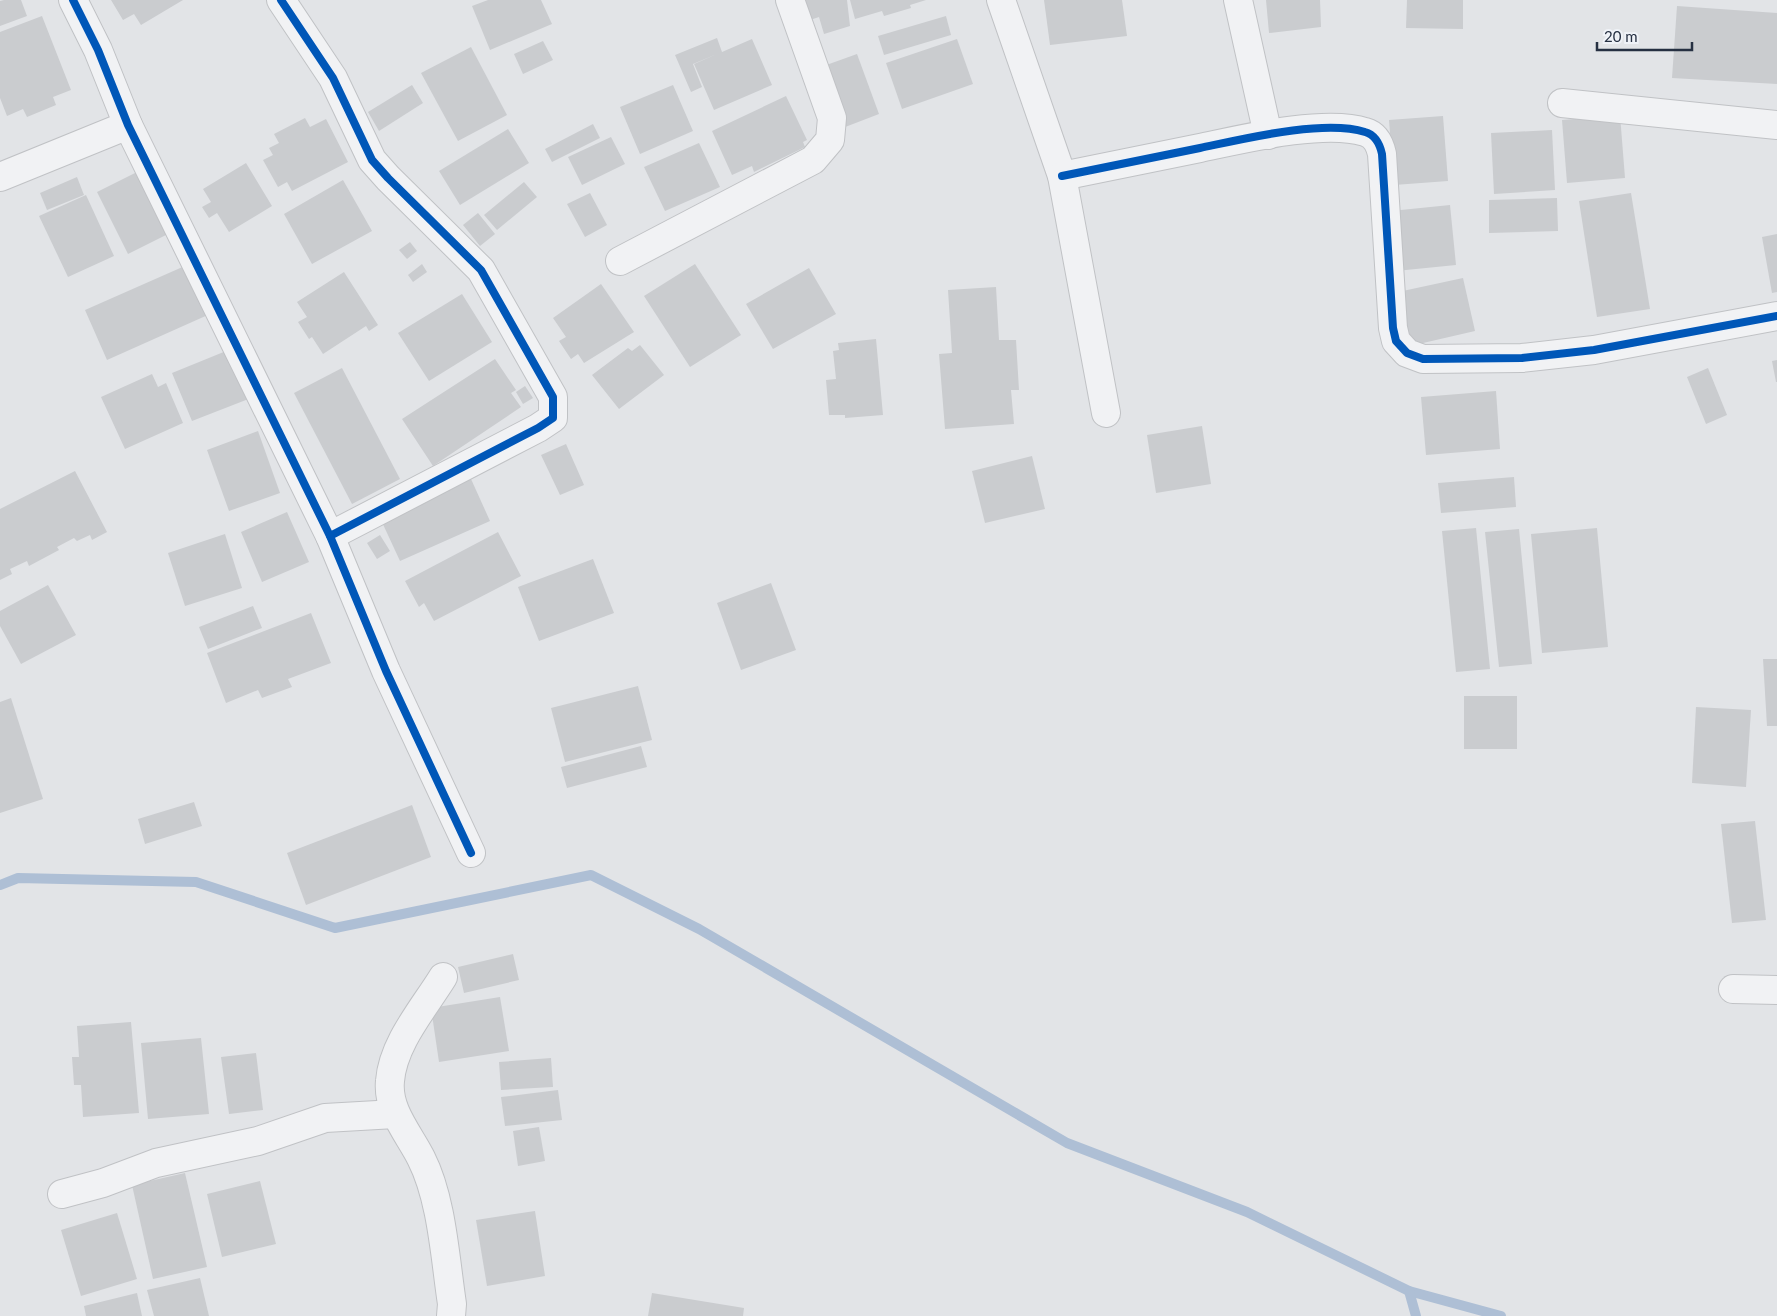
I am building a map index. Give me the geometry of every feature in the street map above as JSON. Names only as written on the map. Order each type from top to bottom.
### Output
[{"type":"street","points":[[73,0],[98,50],[128,125],[330,536],[386,671],[471,852]]},
{"type":"street","points":[[281,0],[333,78],[372,160],[481,270],[553,396],[553,418],[538,428],[330,536]]},
{"type":"street","points":[[620,261],[813,160],[830,140],[832,118],[790,0]]},
{"type":"street","points":[[1001,0],[1062,176],[1106,413]]},
{"type":"street","points":[[1238,0],[1268,135]]},
{"type":"street","points":[[1562,103],[1777,125]]},
{"type":"street","points":[[0,177],[128,125]]},
{"type":"street","points":[[1062,176],[1268,135],[1309,129],[1351,129],[1367,132],[1380,143],[1382,154],[1393,328],[1396,341],[1407,353],[1423,359],[1522,358],[1594,350],[1777,316]]},
{"type":"street","points":[[443,977],[397,1052],[390,1083],[395,1114],[422,1160],[435,1198],[452,1304],[452,1316]]},
{"type":"street","points":[[1732,989],[1777,990]]},
{"type":"street","points":[[62,1194],[103,1183],[156,1163],[258,1141],[326,1118],[395,1114]]},
{"type":"building","points":[[21,0],[27,16],[0,26],[0,1]]},
{"type":"building","points":[[111,0],[183,0],[141,25],[134,14],[123,20]]},
{"type":"building","points":[[488,0],[541,0],[552,24],[490,50],[472,6]]},
{"type":"building","points":[[804,0],[847,0],[850,26],[824,34],[819,17],[810,20]]},
{"type":"building","points":[[850,0],[926,0],[910,5],[911,8],[884,16],[882,11],[855,19]]},
{"type":"building","points":[[1044,0],[1122,0],[1127,36],[1050,45]]},
{"type":"building","points":[[1266,0],[1320,0],[1321,27],[1269,33]]},
{"type":"building","points":[[1407,0],[1463,0],[1463,29],[1406,28]]},
{"type":"building","points":[[1677,6],[1777,13],[1777,84],[1672,78]]},
{"type":"building","points":[[42,16],[71,90],[53,97],[56,105],[27,117],[23,109],[7,116],[0,98],[0,32]]},
{"type":"building","points":[[946,16],[951,35],[884,55],[878,36]]},
{"type":"building","points":[[717,38],[722,52],[752,39],[772,85],[714,110],[694,64],[717,54],[693,64],[702,87],[691,92],[675,55]]},
{"type":"building","points":[[957,39],[973,84],[902,109],[886,63]]},
{"type":"building","points":[[543,41],[553,60],[523,74],[514,54]]},
{"type":"building","points":[[471,47],[507,115],[458,141],[421,73]]},
{"type":"building","points":[[857,54],[879,114],[840,129],[818,68]]},
{"type":"building","points":[[412,85],[423,103],[379,131],[368,112]]},
{"type":"building","points":[[673,85],[693,131],[640,154],[620,107]]},
{"type":"building","points":[[786,96],[807,140],[803,142],[805,147],[754,172],[752,166],[732,175],[712,131]]},
{"type":"building","points":[[1620,115],[1625,178],[1567,183],[1562,120]]},
{"type":"building","points":[[1443,116],[1448,181],[1394,185],[1389,120]]},
{"type":"building","points":[[305,118],[310,127],[326,119],[348,162],[292,191],[287,182],[278,187],[263,160],[273,155],[269,148],[279,143],[274,134]]},
{"type":"building","points":[[593,124],[600,138],[552,162],[545,149]]},
{"type":"building","points":[[508,129],[529,163],[460,205],[439,171]]},
{"type":"building","points":[[1552,130],[1555,190],[1494,194],[1491,133]]},
{"type":"building","points":[[611,137],[625,164],[582,185],[568,157]]},
{"type":"building","points":[[699,143],[720,187],[665,211],[644,167]]},
{"type":"building","points":[[246,163],[272,206],[229,232],[217,213],[209,218],[202,207],[211,202],[203,189]]},
{"type":"building","points":[[143,169],[174,231],[128,254],[97,192]]},
{"type":"building","points":[[77,177],[84,195],[47,210],[40,193]]},
{"type":"building","points":[[343,180],[372,231],[312,264],[284,214]]},
{"type":"building","points":[[524,182],[537,197],[497,230],[484,215]]},
{"type":"building","points":[[590,193],[607,225],[585,237],[567,204]]},
{"type":"building","points":[[1631,193],[1650,309],[1597,317],[1579,201]]},
{"type":"building","points":[[86,195],[114,256],[68,277],[39,216]]},
{"type":"building","points":[[1557,198],[1558,231],[1489,233],[1489,200]]},
{"type":"building","points":[[1450,205],[1456,265],[1396,271],[1391,211]]},
{"type":"building","points":[[478,213],[495,234],[480,246],[463,225]]},
{"type":"building","points":[[1777,234],[1777,292],[1772,293],[1762,237]]},
{"type":"building","points":[[410,242],[417,251],[407,259],[399,250]]},
{"type":"building","points":[[422,264],[427,272],[413,282],[408,275]]},
{"type":"building","points":[[695,264],[741,335],[690,367],[644,296]]},
{"type":"building","points":[[187,265],[210,314],[107,360],[85,310]]},
{"type":"building","points":[[809,268],[836,314],[773,349],[746,304]]},
{"type":"building","points":[[344,272],[378,325],[369,331],[366,326],[323,354],[312,337],[309,339],[298,322],[307,317],[297,302]]},
{"type":"building","points":[[1463,278],[1475,331],[1410,346],[1398,292]]},
{"type":"building","points":[[601,284],[634,332],[584,363],[578,354],[571,359],[559,341],[566,337],[553,318]]},
{"type":"building","points":[[996,287],[999,340],[1016,340],[1019,390],[1011,390],[1014,424],[945,429],[939,354],[952,353],[948,290]]},
{"type":"building","points":[[462,294],[492,342],[429,381],[398,333]]},
{"type":"building","points":[[876,339],[883,415],[845,418],[845,415],[829,415],[826,380],[836,379],[833,351],[839,350],[838,343]]},
{"type":"building","points":[[640,345],[664,375],[619,409],[592,375],[628,348],[632,351]]},
{"type":"building","points":[[231,349],[251,398],[192,421],[172,373]]},
{"type":"building","points":[[495,359],[516,390],[511,393],[521,407],[433,466],[402,419]]},
{"type":"building","points":[[1777,360],[1777,382],[1776,382],[1772,361]]},
{"type":"building","points":[[342,368],[400,479],[352,504],[294,393]]},
{"type":"building","points":[[1708,368],[1727,415],[1706,424],[1687,377]]},
{"type":"building","points":[[152,374],[158,387],[166,383],[183,423],[125,449],[101,397]]},
{"type":"building","points":[[525,386],[533,398],[523,404],[516,392]]},
{"type":"building","points":[[1496,391],[1500,449],[1426,455],[1421,397]]},
{"type":"building","points":[[1202,426],[1211,484],[1156,493],[1147,435]]},
{"type":"building","points":[[258,431],[280,493],[229,511],[207,450]]},
{"type":"building","points":[[566,444],[584,485],[560,495],[541,455]]},
{"type":"building","points":[[1032,456],[1045,509],[985,523],[972,471]]},
{"type":"building","points":[[75,471],[107,532],[92,540],[90,535],[77,541],[74,538],[57,547],[59,550],[29,566],[27,561],[10,569],[12,574],[0,580],[0,509]]},
{"type":"building","points":[[1514,477],[1516,507],[1441,513],[1438,483]]},
{"type":"building","points":[[471,479],[490,521],[400,561],[381,520]]},
{"type":"building","points":[[287,512],[309,562],[262,582],[241,532]]},
{"type":"building","points":[[1476,528],[1490,669],[1456,672],[1442,531]]},
{"type":"building","points":[[1597,528],[1608,647],[1542,653],[1531,534]]},
{"type":"building","points":[[1519,529],[1532,664],[1499,667],[1485,532]]},
{"type":"building","points":[[498,532],[521,576],[434,621],[424,603],[419,607],[405,581]]},
{"type":"building","points":[[225,534],[242,588],[185,606],[168,553]]},
{"type":"building","points":[[380,535],[390,551],[377,559],[367,543]]},
{"type":"building","points":[[593,559],[614,613],[539,641],[518,587]]},
{"type":"building","points":[[771,583],[796,650],[741,670],[717,603]]},
{"type":"building","points":[[48,585],[76,635],[21,664],[0,626],[0,611]]},
{"type":"building","points":[[253,606],[262,628],[208,649],[199,627]]},
{"type":"building","points":[[311,613],[331,663],[288,679],[292,687],[262,698],[258,690],[226,703],[207,653]]},
{"type":"building","points":[[1763,659],[1777,659],[1777,726],[1767,726]]},
{"type":"building","points":[[638,686],[652,740],[565,762],[551,708]]},
{"type":"building","points":[[1464,696],[1517,696],[1517,749],[1464,749]]},
{"type":"building","points":[[11,698],[43,799],[0,813],[0,702]]},
{"type":"building","points":[[1696,707],[1751,710],[1746,787],[1692,783]]},
{"type":"building","points":[[641,746],[647,767],[567,788],[561,767]]},
{"type":"building","points":[[194,802],[202,826],[145,844],[138,819]]},
{"type":"building","points":[[412,805],[431,857],[306,905],[287,853]]},
{"type":"building","points":[[1755,821],[1766,920],[1732,923],[1721,824]]},
{"type":"building","points":[[513,954],[519,980],[464,993],[458,967]]},
{"type":"building","points":[[500,997],[509,1051],[439,1062],[431,1008]]},
{"type":"building","points":[[131,1022],[139,1113],[83,1117],[81,1085],[74,1085],[72,1057],[79,1057],[77,1026]]},
{"type":"building","points":[[201,1038],[209,1114],[148,1119],[141,1043]]},
{"type":"building","points":[[256,1053],[263,1110],[229,1114],[221,1057]]},
{"type":"building","points":[[551,1058],[553,1087],[501,1090],[499,1062]]},
{"type":"building","points":[[558,1090],[562,1120],[505,1126],[501,1097]]},
{"type":"building","points":[[539,1127],[545,1161],[518,1166],[513,1131]]},
{"type":"building","points":[[185,1173],[207,1267],[153,1279],[132,1185]]},
{"type":"building","points":[[260,1181],[276,1244],[222,1257],[207,1194]]},
{"type":"building","points":[[535,1211],[545,1276],[487,1286],[476,1220]]},
{"type":"building","points":[[117,1213],[137,1279],[81,1296],[61,1230]]},
{"type":"building","points":[[200,1278],[209,1316],[154,1316],[147,1290]]},
{"type":"building","points":[[137,1293],[142,1316],[86,1316],[84,1306]]},
{"type":"building","points":[[652,1293],[744,1308],[743,1316],[648,1316]]},
{"type":"waterway","points":[[0,885],[18,878],[196,882],[335,928],[591,875],[699,929],[1067,1143],[1247,1212],[1409,1291],[1501,1316]]},
{"type":"waterway","points":[[1409,1291],[1416,1316]]},
{"type":"cycle path","points":[[73,0],[98,50],[128,125],[330,536],[386,671],[471,853]]},
{"type":"cycle path","points":[[281,0],[333,78],[372,160],[481,270],[553,397],[553,418],[538,428],[330,536]]},
{"type":"cycle path","points":[[1062,176],[1283,132],[1328,128],[1369,133],[1377,141],[1382,154],[1393,328],[1396,341],[1407,353],[1423,359],[1522,358],[1594,350],[1777,316]]}]
